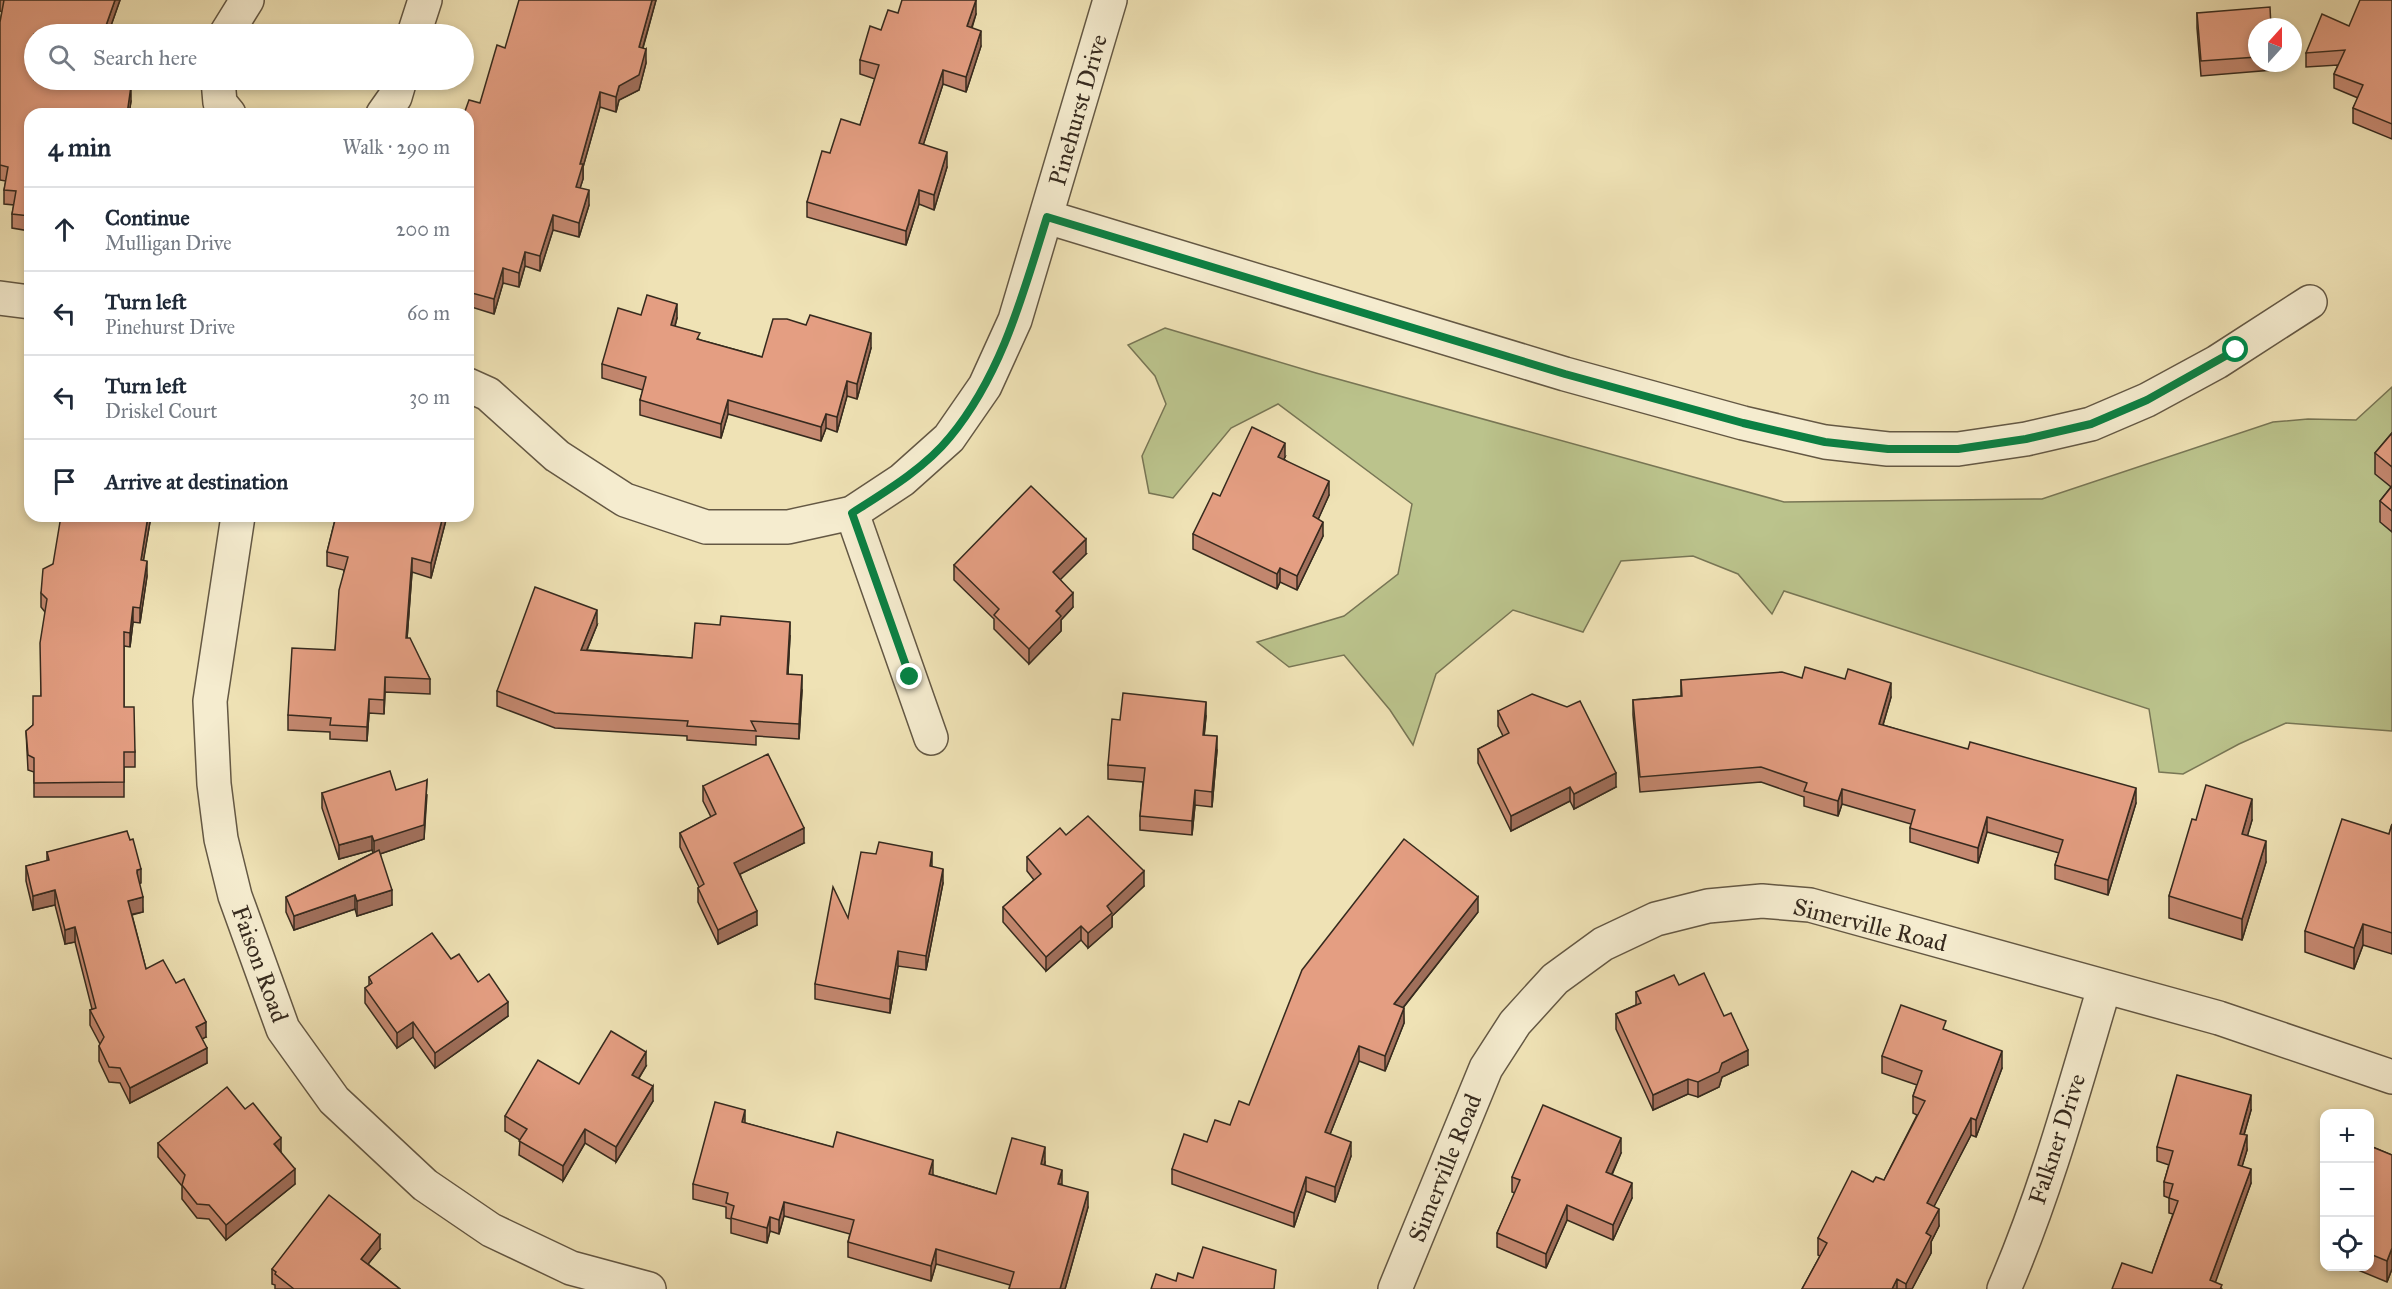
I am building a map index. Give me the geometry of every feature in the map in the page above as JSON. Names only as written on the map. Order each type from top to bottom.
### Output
[{"type":"street","points":[[232,24],[247,0]]},
{"type":"street","points":[[417,24],[425,0]]},
{"type":"street","name":"Pinehurst Drive","points":[[474,388],[488,394],[557,456],[625,500],[706,527],[788,527],[852,513],[902,480],[949,438],[985,386],[1015,320],[1110,0]]},
{"type":"street","points":[[219,90],[220,103],[224,108]]},
{"type":"street","points":[[387,108],[397,90]]},
{"type":"street","points":[[1047,217],[1554,370],[1743,423],[1825,442],[1888,449],[1958,449],[2026,439],[2091,424],[2147,400],[2217,362],[2310,302]]},
{"type":"street","points":[[0,298],[24,301]]},
{"type":"street","points":[[852,513],[931,738]]},
{"type":"street","name":"Faison Road","points":[[237,522],[210,701],[214,784],[221,839],[235,896],[283,1029],[334,1100],[425,1185],[491,1230],[561,1263],[649,1289]]},
{"type":"street","name":"Simerville Road","points":[[1395,1289],[1486,1068],[1515,1023],[1555,979],[1603,944],[1656,919],[1708,906],[1762,901],[1810,905],[2219,1018],[2392,1077]]},
{"type":"street","name":"Falkner Drive","points":[[2004,1289],[2019,1254],[2060,1137],[2104,988]]},
{"type":"green space","points":[[1165,328],[1316,373],[1784,502],[2042,499],[2273,422],[2308,419],[2356,420],[2392,387],[2392,731],[2286,723],[2239,744],[2183,774],[2159,772],[2149,709],[1784,591],[1772,614],[1738,574],[1693,556],[1621,561],[1583,632],[1513,610],[1436,674],[1413,745],[1390,710],[1344,655],[1289,667],[1257,642],[1344,616],[1398,574],[1412,504],[1278,404],[1231,428],[1173,498],[1149,493],[1142,456],[1166,404],[1155,376],[1128,345]]},
{"type":"building","points":[[4,0],[115,0],[107,24],[24,24],[24,90],[130,90],[128,108],[24,108],[24,215],[12,214],[16,191],[4,190],[8,167],[0,165],[0,22]]},
{"type":"building","points":[[519,0],[652,0],[639,47],[646,49],[639,75],[619,86],[616,97],[600,92],[576,187],[589,190],[579,223],[553,215],[540,256],[525,252],[519,273],[503,268],[494,299],[474,294],[474,108],[466,108],[469,100],[480,103],[497,45],[505,48]]},
{"type":"building","points":[[902,0],[976,0],[967,26],[981,31],[966,77],[943,70],[919,143],[947,152],[934,195],[919,190],[906,231],[807,202],[822,151],[830,153],[841,119],[860,125],[879,65],[860,60],[870,26],[881,30],[888,10],[898,13]]},
{"type":"building","points":[[2360,0],[2392,0],[2392,124],[2353,108],[2363,85],[2334,74],[2345,50],[2306,53],[2322,14],[2349,26]]},
{"type":"building","points":[[2270,7],[2271,18],[2248,18],[2248,58],[2201,61],[2197,13]]},
{"type":"building","points":[[647,295],[677,304],[671,325],[700,333],[697,339],[762,357],[773,319],[787,319],[806,325],[810,315],[871,333],[857,384],[847,381],[837,417],[826,414],[821,427],[728,400],[721,424],[640,400],[646,377],[602,364],[618,308],[641,315]]},
{"type":"building","points":[[1252,427],[1285,443],[1278,457],[1329,481],[1313,516],[1323,522],[1297,576],[1280,568],[1277,574],[1193,534],[1213,493],[1220,496]]},
{"type":"building","points":[[2392,433],[2392,467],[2375,453]]},
{"type":"building","points":[[1031,486],[1086,539],[1053,572],[1073,593],[1056,611],[1061,616],[1029,649],[994,615],[999,609],[954,565]]},
{"type":"building","points":[[2392,486],[2392,511],[2380,501]]},
{"type":"building","points":[[60,522],[147,522],[141,560],[147,561],[140,608],[133,607],[130,633],[124,632],[124,707],[134,707],[135,752],[124,752],[124,782],[34,783],[34,758],[28,755],[26,731],[33,725],[33,696],[41,696],[40,643],[47,599],[41,593],[43,569],[53,564]]},
{"type":"building","points":[[334,522],[441,522],[431,563],[412,558],[406,638],[410,638],[430,679],[385,677],[384,700],[369,699],[367,727],[330,725],[331,718],[288,715],[292,648],[335,650],[339,590],[348,557],[327,552]]},
{"type":"building","points":[[535,587],[597,610],[581,650],[692,658],[695,623],[720,625],[721,616],[790,622],[787,674],[802,675],[799,724],[751,721],[756,731],[687,726],[688,721],[555,713],[497,691]]},
{"type":"building","points":[[1805,667],[1845,679],[1848,669],[1891,683],[1879,724],[1968,749],[1970,742],[2136,788],[2108,880],[2055,865],[2063,840],[1987,817],[1978,848],[1910,828],[1915,810],[1842,789],[1838,801],[1804,791],[1807,783],[1761,767],[1640,777],[1633,700],[1682,696],[1681,680],[1782,672],[1802,678]]},
{"type":"building","points":[[1123,693],[1206,702],[1203,735],[1217,736],[1212,792],[1195,790],[1192,821],[1140,816],[1145,768],[1108,765],[1112,719],[1120,720]]},
{"type":"building","points":[[1532,694],[1567,707],[1580,701],[1616,773],[1574,794],[1570,787],[1511,816],[1478,749],[1509,733],[1498,711]]},
{"type":"building","points":[[768,754],[804,828],[734,863],[757,911],[718,930],[698,888],[704,884],[680,833],[716,814],[703,786]]},
{"type":"building","points":[[390,771],[396,790],[427,780],[424,825],[374,841],[372,836],[339,845],[322,793]]},
{"type":"building","points":[[2206,785],[2252,799],[2242,834],[2266,841],[2242,919],[2169,896],[2192,819],[2196,820]]},
{"type":"building","points":[[1088,816],[1144,871],[1107,906],[1112,913],[1088,933],[1081,926],[1046,957],[1003,907],[1041,874],[1027,857],[1060,828],[1066,835]]},
{"type":"building","points":[[2342,819],[2389,834],[2392,824],[2392,933],[2363,924],[2354,948],[2305,931]]},
{"type":"building","points":[[127,831],[130,840],[133,839],[141,869],[137,870],[137,873],[143,897],[128,901],[146,969],[163,960],[176,983],[184,979],[206,1022],[196,1027],[207,1048],[130,1088],[120,1068],[109,1067],[99,1046],[104,1037],[90,1010],[96,1008],[75,927],[65,930],[55,890],[33,896],[26,866],[49,860],[47,852]]},
{"type":"building","points":[[1404,839],[1478,897],[1394,1004],[1404,1008],[1385,1056],[1359,1046],[1325,1132],[1351,1142],[1335,1187],[1306,1177],[1294,1213],[1172,1169],[1184,1134],[1207,1142],[1215,1120],[1230,1125],[1239,1101],[1249,1105],[1302,970]]},
{"type":"building","points":[[879,842],[932,852],[930,866],[943,869],[926,956],[898,951],[890,999],[815,984],[833,887],[848,918],[861,852],[876,854]]},
{"type":"building","points":[[379,850],[392,890],[357,901],[355,895],[294,916],[286,897]]},
{"type":"building","points":[[432,933],[451,959],[459,954],[478,982],[489,974],[508,1002],[435,1053],[413,1022],[397,1033],[365,988],[372,983],[369,977]]},
{"type":"building","points":[[1704,973],[1724,1016],[1731,1013],[1748,1050],[1722,1063],[1719,1072],[1698,1082],[1688,1079],[1653,1095],[1616,1014],[1641,1003],[1636,992],[1674,975],[1679,985]]},
{"type":"building","points":[[1901,1005],[1946,1021],[1943,1029],[2002,1051],[1976,1120],[1971,1118],[1927,1203],[1939,1209],[1926,1233],[1931,1236],[1906,1284],[1897,1279],[1892,1289],[1802,1289],[1827,1243],[1818,1238],[1852,1171],[1873,1182],[1876,1177],[1884,1180],[1925,1101],[1913,1096],[1922,1071],[1882,1056]]},
{"type":"building","points":[[611,1031],[646,1052],[632,1075],[653,1086],[616,1147],[585,1129],[563,1166],[519,1141],[527,1129],[505,1116],[538,1060],[579,1084]]},
{"type":"building","points":[[2177,1075],[2251,1095],[2240,1134],[2247,1135],[2238,1165],[2251,1169],[2210,1280],[2222,1285],[2220,1289],[2112,1289],[2122,1263],[2152,1273],[2178,1201],[2169,1198],[2173,1184],[2164,1182],[2173,1151],[2157,1147]]},
{"type":"building","points":[[227,1087],[245,1109],[253,1103],[281,1138],[274,1144],[295,1169],[226,1225],[209,1205],[197,1204],[182,1185],[185,1175],[158,1143]]},
{"type":"building","points":[[715,1102],[745,1110],[742,1122],[833,1147],[837,1132],[933,1160],[929,1174],[996,1194],[1012,1138],[1045,1147],[1041,1164],[1062,1170],[1058,1184],[1088,1192],[1060,1289],[1009,1289],[1014,1272],[936,1249],[931,1266],[848,1242],[854,1220],[784,1202],[779,1220],[770,1217],[767,1228],[731,1218],[734,1206],[726,1203],[728,1193],[693,1184]]},
{"type":"building","points":[[1543,1105],[1621,1138],[1606,1172],[1632,1183],[1613,1225],[1567,1205],[1546,1254],[1497,1233],[1520,1180],[1512,1177]]},
{"type":"building","points":[[2374,1148],[2392,1155],[2392,1248],[2387,1261],[2374,1256]]},
{"type":"building","points":[[329,1195],[380,1235],[361,1259],[400,1289],[294,1289],[275,1274],[276,1272],[272,1269]]},
{"type":"building","points":[[1203,1247],[1276,1270],[1274,1289],[1151,1289],[1156,1274],[1176,1281],[1178,1273],[1193,1278]]},
{"type":"route","points":[[910,677],[852,513],[902,480],[949,438],[985,386],[1015,320],[1047,217],[1565,374],[1743,423],[1825,442],[1888,449],[1958,449],[2026,439],[2091,424],[2147,400],[2236,350]]}]
